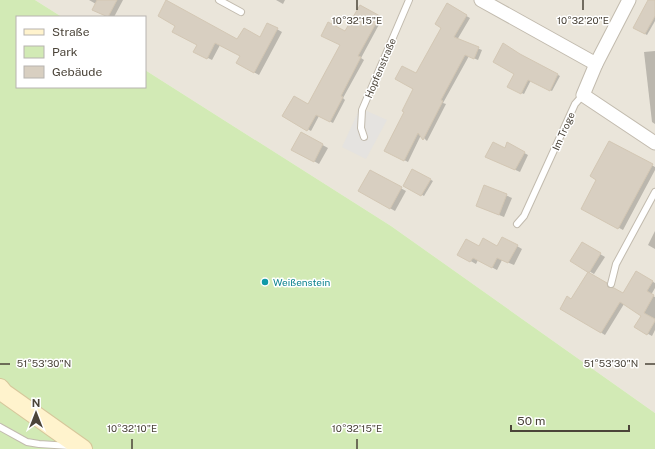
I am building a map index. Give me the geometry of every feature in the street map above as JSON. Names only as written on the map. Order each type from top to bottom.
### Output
[{"type":"main road","points":[[0,388],[4,393],[81,448]]},
{"type":"street","points":[[482,0],[596,64]]},
{"type":"street","points":[[629,0],[596,64],[584,95],[655,143]]},
{"type":"lane","points":[[219,0],[241,12]]},
{"type":"lane","name":"Hopfenstraße","points":[[364,137],[361,128],[362,110],[409,0]]},
{"type":"lane","name":"Im Troge","points":[[517,224],[524,216],[575,104],[584,95]]},
{"type":"lane","points":[[611,284],[616,264],[655,192]]},
{"type":"lane","points":[[0,427],[27,442],[81,448]]},
{"type":"shaded area","points":[[35,0],[655,0],[655,413],[391,226],[146,71],[146,16],[60,16]]},
{"type":"shaded area","points":[[360,108],[387,120],[366,159],[342,147]]},
{"type":"green space","points":[[0,0],[35,0],[60,16],[16,16],[16,88],[146,88],[146,71],[391,226],[655,413],[655,449],[0,449]]},
{"type":"building","points":[[97,0],[117,0],[109,16],[92,10]]},
{"type":"building","points":[[166,0],[237,39],[244,28],[260,37],[267,23],[278,28],[254,73],[236,63],[240,56],[215,43],[207,59],[193,52],[197,45],[172,32],[175,26],[158,16]]},
{"type":"building","points":[[648,0],[655,0],[655,16],[645,34],[633,28]]},
{"type":"building","points":[[447,3],[467,15],[454,37],[479,47],[474,59],[465,55],[441,100],[443,101],[423,140],[418,133],[404,161],[384,151],[404,112],[402,111],[413,89],[395,79],[402,66],[416,73],[441,28],[435,24]]},
{"type":"building","points":[[360,5],[380,16],[358,56],[361,57],[341,96],[343,97],[330,122],[316,115],[307,131],[282,116],[294,96],[308,104],[340,45],[321,36],[328,22],[345,31]]},
{"type":"building","points":[[503,43],[520,54],[558,74],[550,91],[528,80],[521,94],[507,87],[514,74],[493,62]]},
{"type":"building","points":[[301,132],[323,144],[314,162],[291,150]]},
{"type":"building","points":[[609,141],[653,164],[618,229],[581,209],[596,180],[590,176]]},
{"type":"building","points":[[493,142],[505,148],[507,142],[525,152],[515,170],[485,157]]},
{"type":"building","points":[[412,169],[431,179],[421,196],[403,186]]},
{"type":"building","points":[[370,170],[402,187],[390,209],[358,191]]},
{"type":"building","points":[[484,185],[507,194],[499,215],[476,206]]},
{"type":"building","points":[[502,237],[518,245],[508,263],[497,258],[492,268],[473,258],[470,262],[457,255],[466,239],[479,246],[483,238],[497,246]]},
{"type":"building","points":[[582,242],[601,253],[589,273],[570,261]]},
{"type":"building","points":[[636,271],[653,281],[647,291],[654,295],[644,313],[655,319],[655,321],[647,335],[634,327],[641,316],[620,302],[601,333],[560,309],[567,296],[571,299],[588,272],[607,283],[608,287],[614,288],[623,293]]},
{"type":"place","name":"Weißenstein","points":[[265,282]]}]
